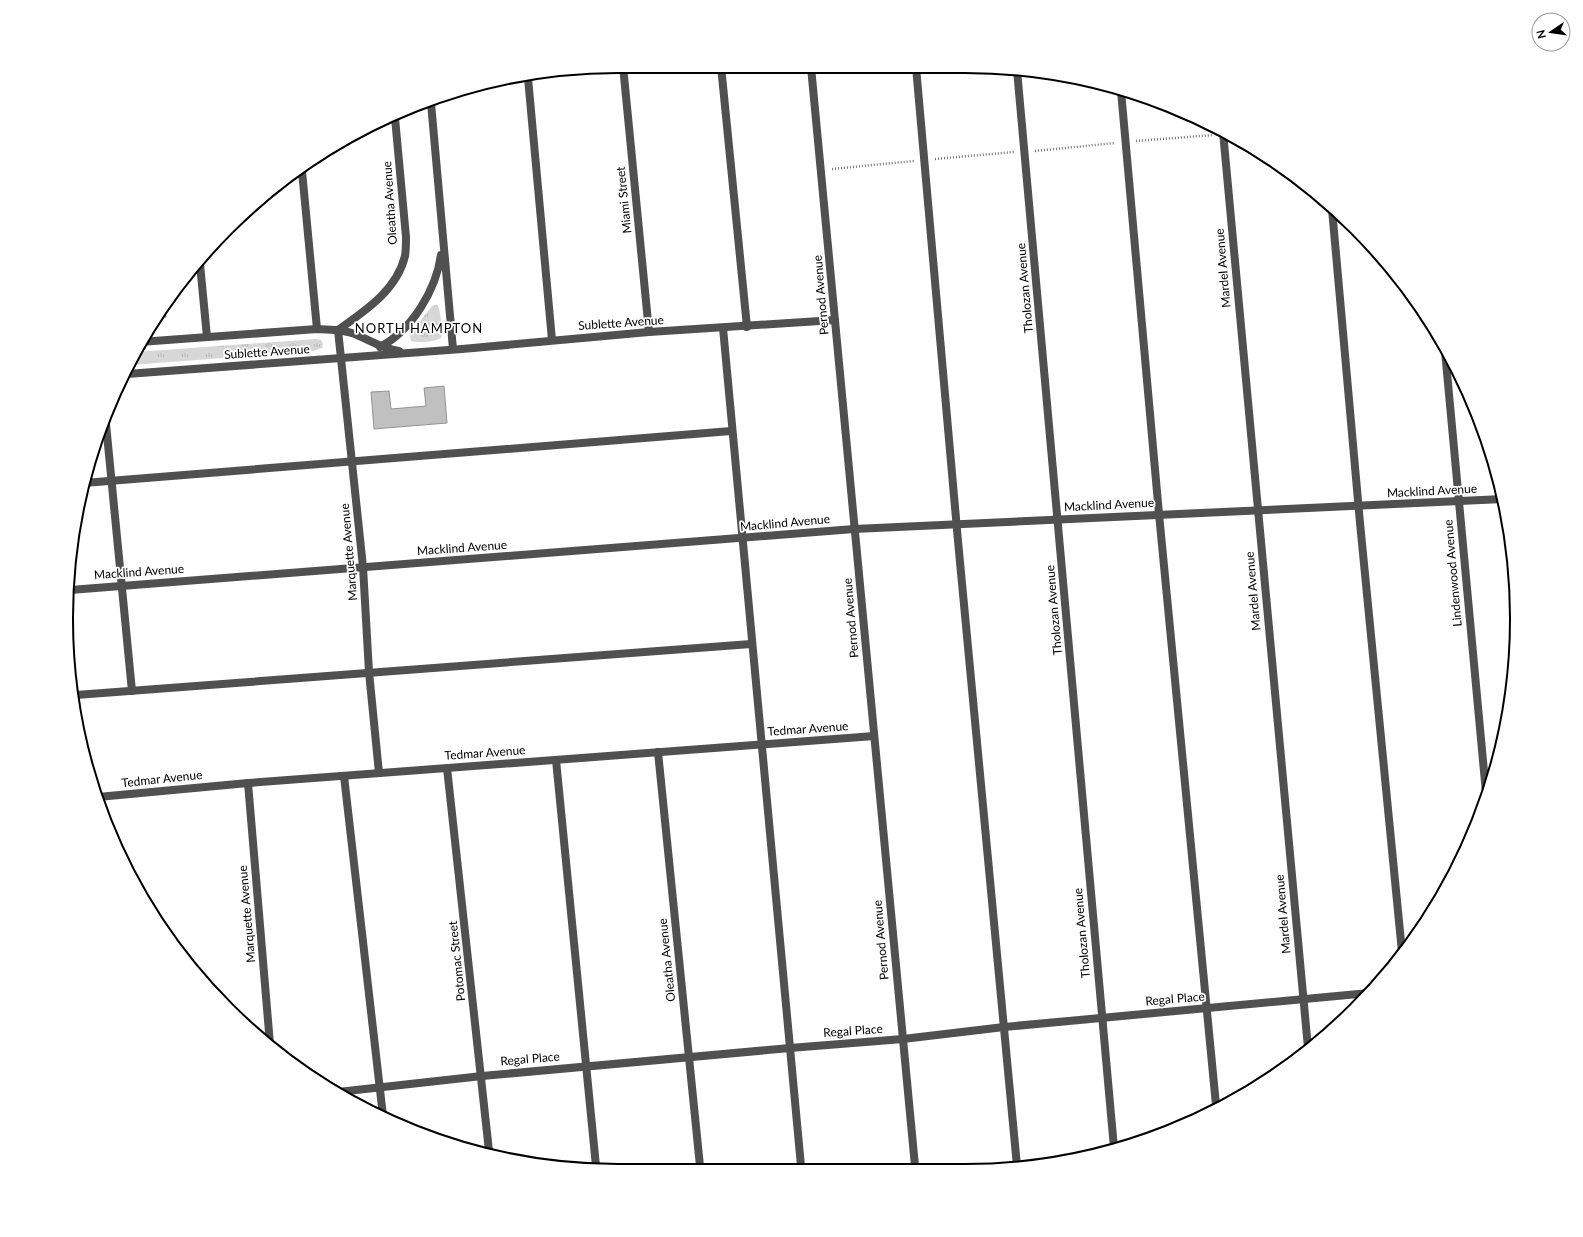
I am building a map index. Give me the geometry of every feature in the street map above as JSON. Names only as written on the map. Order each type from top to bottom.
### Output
[{"type":"street","name":"Miami Street","points":[[624,73],[649,332]]},
{"type":"street","points":[[722,73],[747,326]]},
{"type":"street","name":"Pernod Avenue","points":[[813,73],[854,529],[915,1164]]},
{"type":"street","points":[[917,73],[956,524],[1017,1161]]},
{"type":"street","name":"Tholozan Avenue","points":[[1018,76],[1114,1143]]},
{"type":"street","points":[[528,81],[552,340]]},
{"type":"street","points":[[1121,97],[1159,514],[1216,1103]]},
{"type":"street","points":[[431,107],[452,349]]},
{"type":"street","name":"Oleatha Avenue","points":[[338,330],[365,312],[390,286],[400,270],[405,255],[406,237],[394,122]]},
{"type":"street","name":"Mardel Avenue","points":[[1224,139],[1308,1042]]},
{"type":"street","points":[[302,174],[318,330]]},
{"type":"street","points":[[1333,216],[1401,945]]},
{"type":"street","points":[[359,357],[388,343],[400,333],[412,319],[436,279],[440,264],[442,236]]},
{"type":"street","points":[[200,268],[207,337]]},
{"type":"street","name":"Sublette Avenue","points":[[131,374],[409,353],[649,332],[835,320]]},
{"type":"street","points":[[723,328],[801,1164]]},
{"type":"street","name":"Sublette Avenue","points":[[149,341],[338,330],[353,333],[393,350],[409,353]]},
{"type":"street","name":"Marquette Avenue","points":[[338,330],[353,462],[369,672],[379,773]]},
{"type":"street","name":"Lindenwood Avenue","points":[[1446,363],[1485,781]]},
{"type":"street","points":[[107,431],[132,691]]},
{"type":"street","points":[[91,483],[732,431]]},
{"type":"street","name":"Macklind Avenue","points":[[74,590],[854,529],[1497,499]]},
{"type":"street","points":[[79,695],[752,644]]},
{"type":"street","name":"Tedmar Avenue","points":[[103,797],[248,783],[874,736]]},
{"type":"street","name":"Oleatha Avenue","points":[[658,752],[700,1164]]},
{"type":"street","points":[[556,760],[596,1163]]},
{"type":"street","name":"Potomac Street","points":[[447,768],[489,1148]]},
{"type":"street","points":[[344,776],[382,1110]]},
{"type":"street","name":"Marquette Avenue","points":[[248,783],[269,1038]]},
{"type":"street","name":"Regal Place","points":[[346,1091],[586,1066],[903,1039],[1102,1018],[1360,994]]},
{"type":"green space","points":[[437,305],[439,308],[443,331],[441,338],[426,342],[411,341],[410,336],[412,331],[432,306]]},
{"type":"green space","points":[[316,339],[321,340],[323,344],[322,348],[313,351],[136,365],[143,351]]},
{"type":"building","points":[[444,386],[447,423],[374,429],[371,392],[389,391],[391,409],[426,406],[424,388]]},
{"type":"district","name":"NORTH HAMPTON","points":[[419,328]]}]
